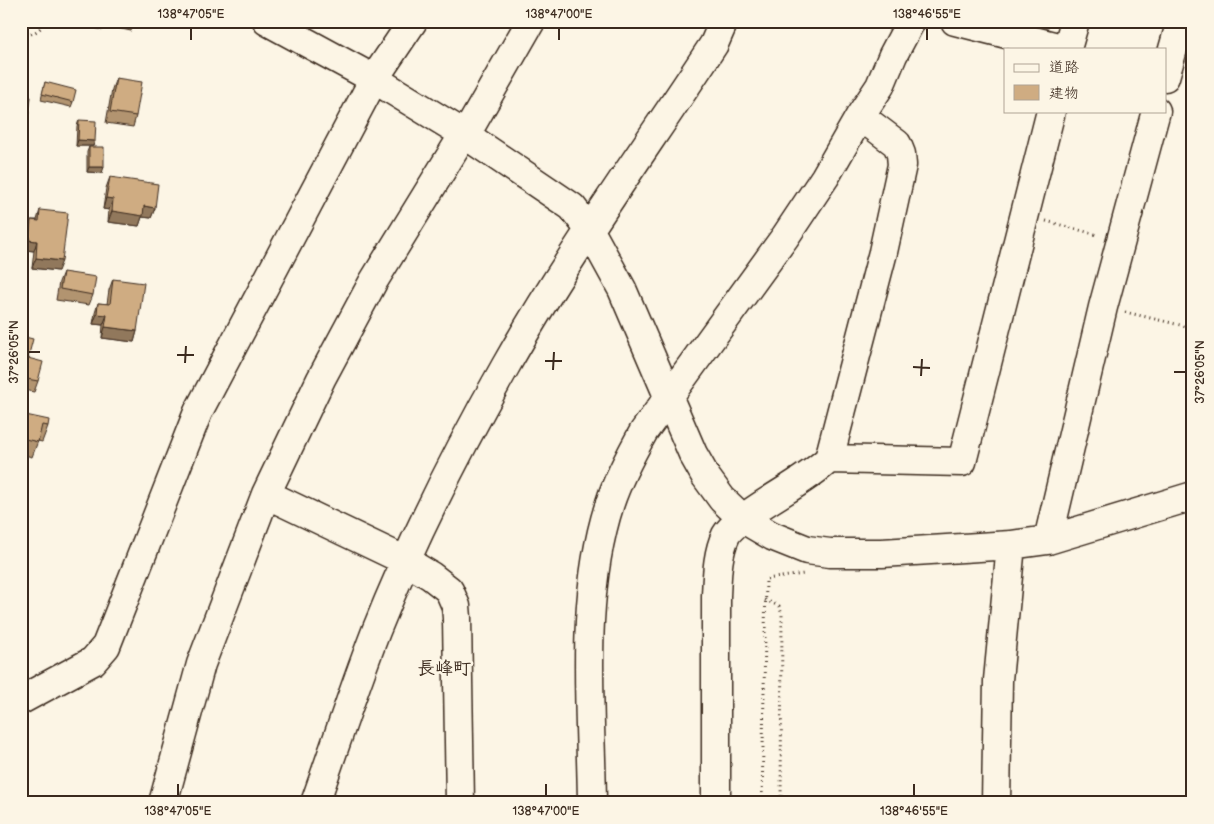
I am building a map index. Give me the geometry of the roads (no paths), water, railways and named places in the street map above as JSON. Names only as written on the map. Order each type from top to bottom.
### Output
[{"type":"street","points":[[267,21],[374,79],[464,134],[572,206],[589,229],[622,289],[693,454],[706,477],[722,499],[743,519],[772,536],[807,550],[830,553],[882,553],[1010,544],[1048,540],[1193,496]]},
{"type":"street","points":[[21,700],[92,661],[106,646],[198,412],[374,79],[413,21]]},
{"type":"street","points":[[164,803],[201,664],[266,494],[321,379],[373,282],[472,124],[531,21]]},
{"type":"street","points":[[315,803],[376,632],[406,561],[457,455],[505,366],[589,229],[714,44],[724,21]]},
{"type":"street","points":[[592,803],[590,621],[594,579],[601,534],[610,503],[626,462],[668,398],[785,238],[880,86],[893,55],[911,21]]},
{"type":"street","points":[[955,21],[1063,48]]},
{"type":"street","points":[[1067,48],[1075,21]]},
{"type":"street","points":[[1166,74],[1181,21]]},
{"type":"street","points":[[829,459],[962,462],[1051,112]]},
{"type":"street","points":[[1048,540],[1103,307],[1156,112]]},
{"type":"street","points":[[716,803],[716,596],[718,565],[726,536],[732,527],[769,500],[815,472],[829,459],[883,252],[902,165],[901,154],[897,144],[860,116]]},
{"type":"street","points":[[266,494],[406,561],[431,576],[449,590],[456,606],[458,618],[460,803]]},
{"type":"street","points":[[996,803],[998,680],[1010,544]]},
{"type":"district","name":"長峰町","points":[[444,668]]}]
